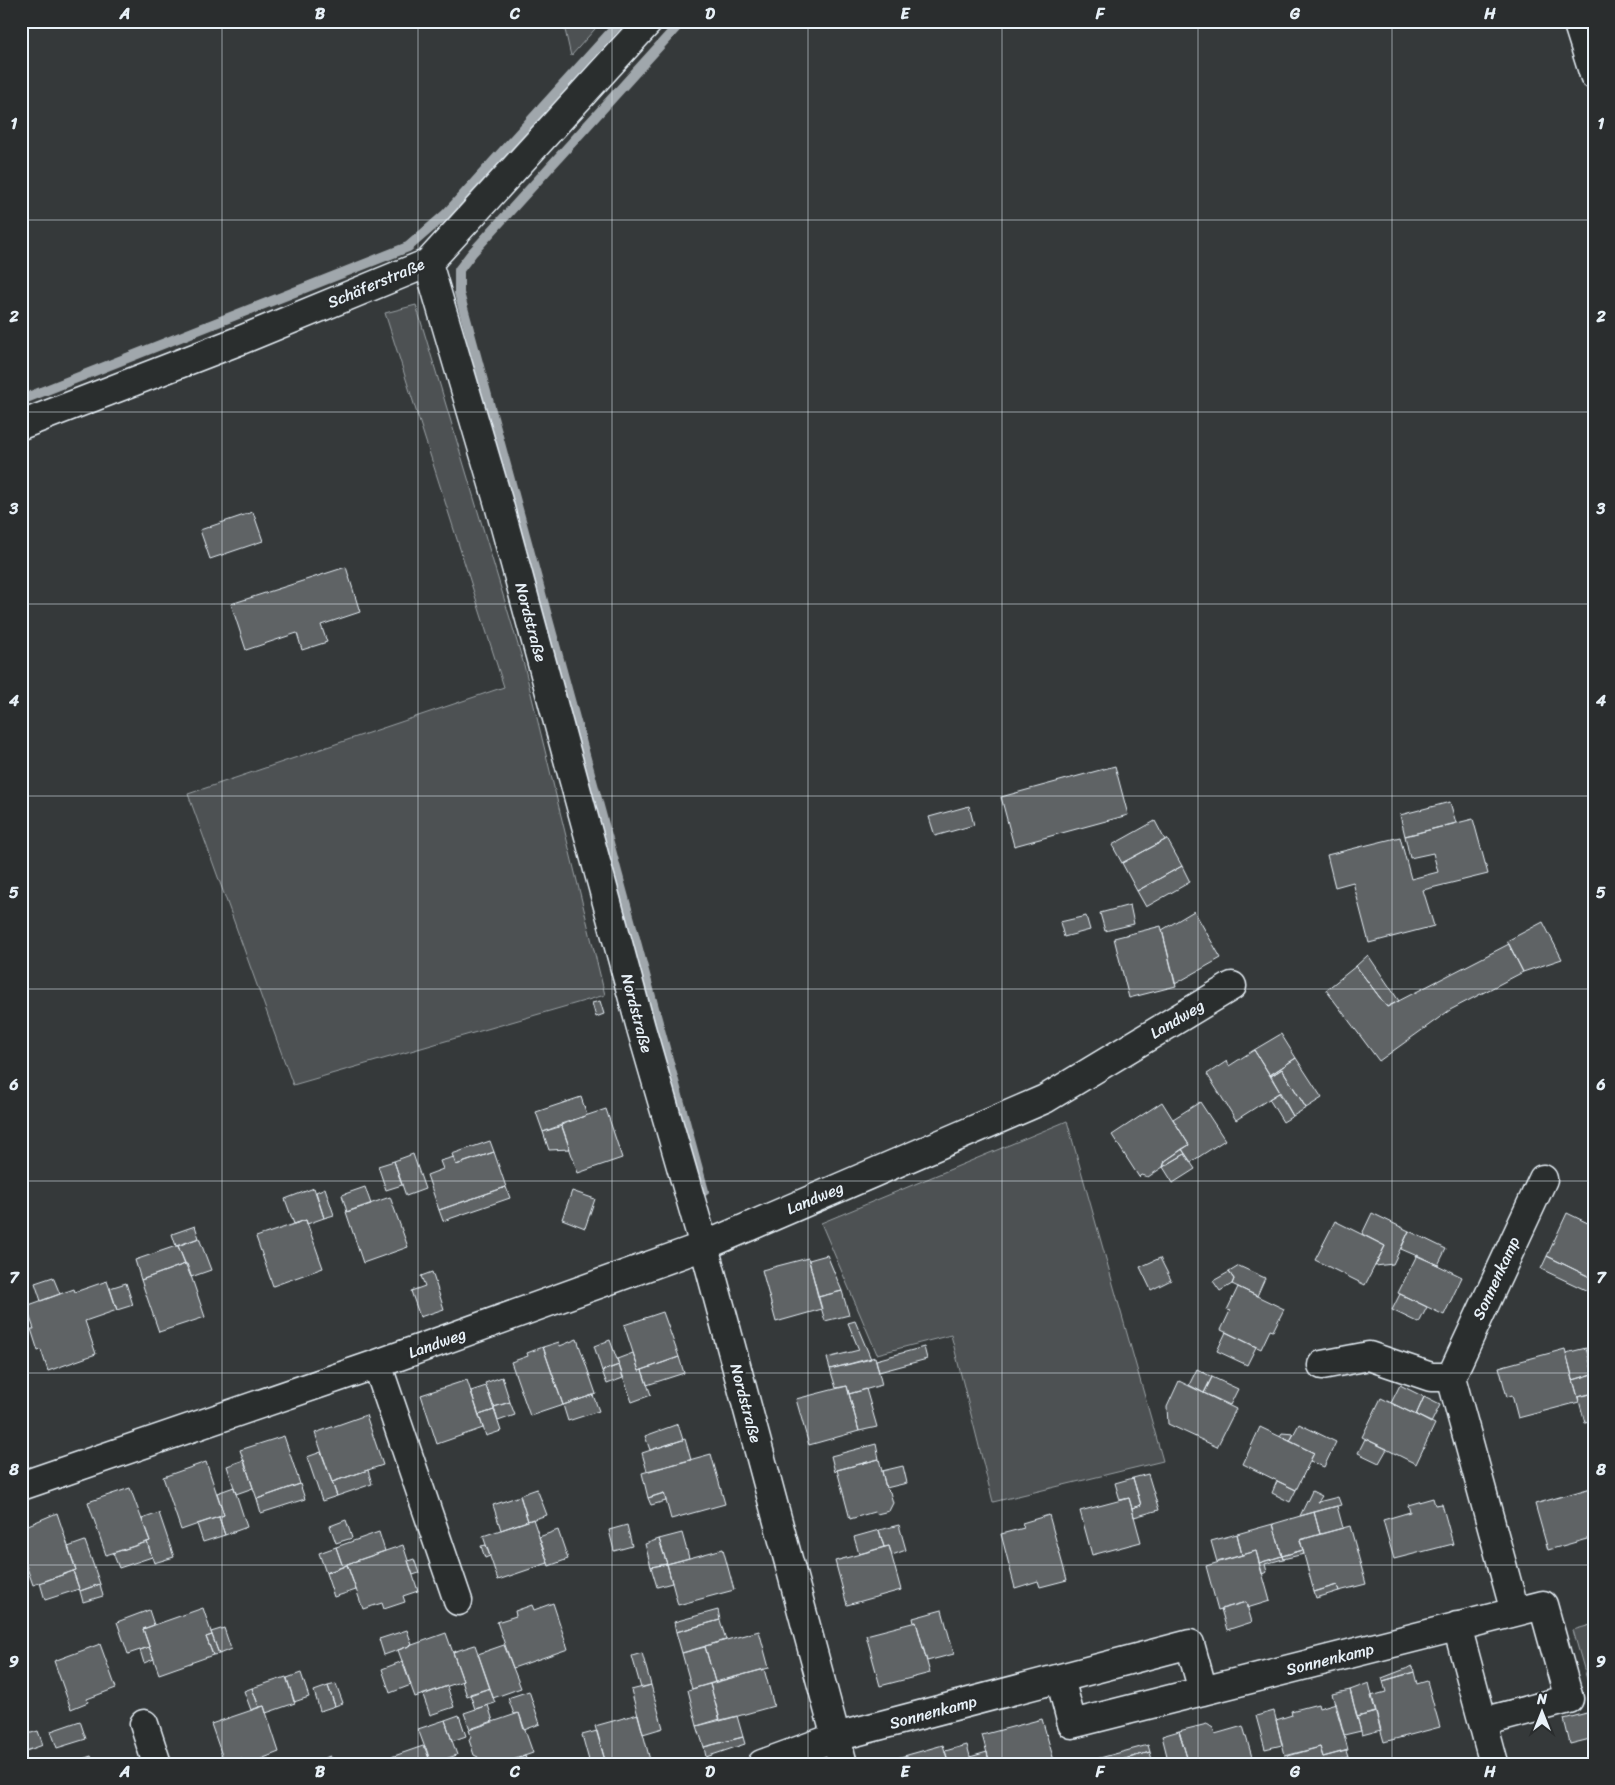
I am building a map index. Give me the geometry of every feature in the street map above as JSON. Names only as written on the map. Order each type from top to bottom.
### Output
[{"type":"street","name":"Schäferstraße","points":[[21,425],[241,340],[428,263],[649,21]]},
{"type":"street","points":[[1577,21],[1594,76]]},
{"type":"street","name":"Nordstraße","points":[[428,263],[498,501],[639,1018],[704,1246],[843,1764]]},
{"type":"street","name":"Landweg","points":[[21,1486],[377,1364],[704,1246],[1045,1099],[1232,986]]},
{"type":"street","name":"Sonnenkamp","points":[[1451,1377],[1543,1179]]},
{"type":"street","points":[[1322,1365],[1369,1356],[1432,1377],[1451,1377],[1515,1612]]},
{"type":"street","points":[[377,1364],[458,1601]]},
{"type":"street","name":"Sonnenkamp","points":[[1060,1678],[1072,1724],[1543,1605],[1569,1699],[1483,1722]]},
{"type":"street","points":[[1457,1626],[1494,1764]]},
{"type":"street","name":"Sonnenkamp","points":[[762,1764],[836,1738],[1190,1644],[1202,1691]]},
{"type":"street","points":[[144,1724],[157,1764]]},
{"type":"shaded area","points":[[563,21],[602,21],[571,56]]},
{"type":"shaded area","points":[[416,305],[524,665],[605,995],[293,1085],[188,794],[504,687],[385,313]]},
{"type":"shaded area","points":[[1067,1121],[1163,1461],[993,1502],[951,1335],[877,1354],[821,1223]]},
{"type":"shaded area","points":[[1594,1624],[1594,1704],[1573,1630]]},
{"type":"building","points":[[253,512],[263,541],[210,559],[200,530]]},
{"type":"building","points":[[346,567],[360,612],[321,625],[327,642],[302,650],[297,633],[246,650],[231,604]]},
{"type":"building","points":[[1115,766],[1128,815],[1014,846],[1001,797]]},
{"type":"building","points":[[1450,802],[1456,823],[1405,836],[1400,815]]},
{"type":"building","points":[[969,806],[974,825],[935,836],[929,817]]},
{"type":"building","points":[[1473,819],[1488,874],[1423,890],[1434,926],[1369,943],[1353,882],[1335,887],[1327,855],[1400,837],[1411,879],[1438,872],[1433,853],[1410,858],[1405,836]]},
{"type":"building","points":[[1155,821],[1165,840],[1122,863],[1112,845]]},
{"type":"building","points":[[1167,839],[1182,866],[1137,891],[1122,863]]},
{"type":"building","points":[[1182,866],[1190,882],[1146,907],[1137,891]]},
{"type":"building","points":[[1130,905],[1134,924],[1105,931],[1100,913]]},
{"type":"building","points":[[1194,911],[1221,958],[1175,984],[1162,930]]},
{"type":"building","points":[[1086,916],[1090,930],[1064,937],[1060,922]]},
{"type":"building","points":[[1543,922],[1562,959],[1523,972],[1507,941]]},
{"type":"building","points":[[1161,926],[1176,986],[1129,998],[1114,938]]},
{"type":"building","points":[[1509,944],[1523,972],[1450,1010],[1379,1061],[1326,990],[1356,966],[1387,1007]]},
{"type":"building","points":[[1368,955],[1399,1001],[1387,1007],[1356,966]]},
{"type":"building","points":[[600,1001],[604,1014],[596,1017],[592,1003]]},
{"type":"building","points":[[1281,1034],[1296,1058],[1270,1075],[1254,1050]]},
{"type":"building","points":[[1254,1050],[1280,1092],[1236,1120],[1207,1074],[1227,1061],[1229,1066]]},
{"type":"building","points":[[1296,1058],[1322,1098],[1306,1108],[1282,1069],[1270,1075]]},
{"type":"building","points":[[1282,1069],[1306,1108],[1293,1116],[1271,1076]]},
{"type":"building","points":[[1279,1093],[1293,1116],[1283,1122],[1269,1099]]},
{"type":"building","points":[[581,1097],[587,1115],[543,1132],[536,1112]]},
{"type":"building","points":[[1162,1102],[1189,1145],[1165,1161],[1163,1167],[1148,1177],[1141,1175],[1139,1177],[1112,1135]]},
{"type":"building","points":[[1200,1102],[1225,1140],[1191,1162],[1182,1149],[1189,1145],[1173,1119]]},
{"type":"building","points":[[606,1109],[622,1158],[578,1173],[561,1124]]},
{"type":"building","points":[[562,1126],[570,1149],[549,1150],[543,1132]]},
{"type":"building","points":[[490,1141],[494,1152],[456,1165],[452,1154]]},
{"type":"building","points":[[1182,1149],[1185,1154],[1163,1167],[1165,1161]]},
{"type":"building","points":[[494,1152],[506,1187],[439,1210],[427,1175],[443,1169],[440,1161],[454,1157],[456,1165]]},
{"type":"building","points":[[413,1154],[425,1189],[406,1196],[394,1161]]},
{"type":"building","points":[[1185,1154],[1195,1169],[1173,1183],[1163,1167]]},
{"type":"building","points":[[394,1161],[402,1185],[386,1190],[378,1166]]},
{"type":"building","points":[[365,1187],[371,1204],[347,1212],[342,1195]]},
{"type":"building","points":[[506,1187],[510,1198],[443,1221],[439,1210]]},
{"type":"building","points":[[314,1188],[324,1218],[307,1224],[306,1220],[294,1224],[285,1199]]},
{"type":"building","points":[[325,1188],[334,1215],[324,1218],[316,1192]]},
{"type":"building","points":[[572,1191],[595,1199],[585,1228],[562,1219]]},
{"type":"building","points":[[390,1197],[408,1247],[363,1263],[346,1212]]},
{"type":"building","points":[[1372,1213],[1409,1231],[1393,1264],[1375,1266],[1385,1246],[1362,1234]]},
{"type":"building","points":[[1567,1213],[1594,1226],[1594,1279],[1547,1256]]},
{"type":"building","points":[[306,1220],[323,1268],[273,1286],[256,1237]]},
{"type":"building","points":[[1335,1221],[1385,1246],[1365,1285],[1315,1260]]},
{"type":"building","points":[[195,1226],[199,1238],[176,1246],[172,1234]]},
{"type":"building","points":[[1409,1231],[1446,1249],[1438,1265],[1401,1249]]},
{"type":"building","points":[[199,1238],[211,1270],[191,1277],[178,1246]]},
{"type":"building","points":[[178,1246],[185,1264],[141,1280],[135,1260]]},
{"type":"building","points":[[827,1255],[842,1291],[818,1297],[809,1260]]},
{"type":"building","points":[[1417,1255],[1462,1277],[1444,1315],[1398,1293]]},
{"type":"building","points":[[1547,1256],[1594,1279],[1594,1290],[1592,1293],[1541,1269]]},
{"type":"building","points":[[808,1258],[822,1309],[776,1322],[762,1270]]},
{"type":"building","points":[[1160,1258],[1171,1280],[1151,1290],[1140,1267]]},
{"type":"building","points":[[187,1264],[205,1317],[159,1332],[141,1280]]},
{"type":"building","points":[[1239,1266],[1265,1278],[1257,1296],[1232,1284],[1234,1279],[1229,1272]]},
{"type":"building","points":[[432,1272],[444,1309],[420,1317],[411,1291],[425,1286],[421,1276]]},
{"type":"building","points":[[1229,1272],[1234,1279],[1232,1284],[1220,1291],[1213,1281]]},
{"type":"building","points":[[53,1277],[60,1294],[41,1301],[35,1283]]},
{"type":"building","points":[[107,1281],[117,1310],[85,1321],[96,1354],[48,1371],[41,1350],[38,1351],[31,1329],[34,1329],[26,1306],[74,1289],[75,1292]]},
{"type":"building","points":[[126,1283],[133,1305],[117,1310],[110,1288]]},
{"type":"building","points":[[1238,1287],[1284,1309],[1273,1331],[1270,1330],[1261,1349],[1221,1330],[1230,1311],[1227,1310]]},
{"type":"building","points":[[842,1291],[849,1315],[825,1321],[818,1297]]},
{"type":"building","points":[[1400,1294],[1427,1307],[1419,1323],[1392,1310]]},
{"type":"building","points":[[663,1312],[679,1357],[639,1371],[624,1325]]},
{"type":"building","points":[[855,1321],[871,1359],[830,1369],[827,1358],[859,1350],[848,1323]]},
{"type":"building","points":[[1226,1332],[1256,1347],[1247,1365],[1217,1351]]},
{"type":"building","points":[[577,1339],[596,1394],[563,1405],[543,1347],[559,1342],[560,1346]]},
{"type":"building","points":[[610,1340],[619,1365],[602,1371],[594,1346]]},
{"type":"building","points":[[543,1347],[563,1405],[530,1416],[511,1362],[528,1356],[527,1353]]},
{"type":"building","points":[[924,1347],[927,1359],[879,1372],[876,1360]]},
{"type":"building","points":[[1586,1348],[1593,1374],[1573,1380],[1566,1353]]},
{"type":"building","points":[[1565,1349],[1579,1402],[1518,1418],[1512,1395],[1507,1397],[1499,1367]]},
{"type":"building","points":[[633,1353],[639,1371],[642,1370],[651,1395],[632,1402],[617,1359]]},
{"type":"building","points":[[679,1357],[684,1373],[647,1385],[642,1370]]},
{"type":"building","points":[[875,1357],[882,1385],[849,1394],[847,1386],[836,1388],[830,1369]]},
{"type":"building","points":[[619,1365],[623,1378],[607,1384],[602,1371]]},
{"type":"building","points":[[1197,1369],[1212,1377],[1204,1393],[1189,1385]]},
{"type":"building","points":[[1593,1374],[1594,1393],[1578,1397],[1573,1380]]},
{"type":"building","points":[[502,1377],[510,1402],[494,1407],[485,1383]]},
{"type":"building","points":[[1212,1377],[1238,1389],[1230,1405],[1204,1393]]},
{"type":"building","points":[[467,1380],[483,1428],[437,1444],[421,1395]]},
{"type":"building","points":[[1179,1381],[1236,1409],[1217,1447],[1168,1424],[1167,1407]]},
{"type":"building","points":[[1400,1385],[1424,1397],[1416,1415],[1391,1403]]},
{"type":"building","points":[[486,1386],[494,1410],[479,1415],[471,1391]]},
{"type":"building","points":[[847,1386],[859,1431],[809,1445],[796,1399]]},
{"type":"building","points":[[866,1389],[877,1427],[859,1431],[849,1394]]},
{"type":"building","points":[[1594,1393],[1594,1421],[1585,1423],[1578,1397]]},
{"type":"building","points":[[593,1395],[599,1411],[568,1421],[563,1405]]},
{"type":"building","points":[[1424,1397],[1440,1405],[1431,1423],[1416,1415]]},
{"type":"building","points":[[1381,1398],[1435,1424],[1416,1464],[1362,1437]]},
{"type":"building","points":[[510,1402],[515,1415],[498,1421],[494,1407]]},
{"type":"building","points":[[494,1410],[501,1431],[486,1436],[479,1415]]},
{"type":"building","points":[[366,1415],[383,1465],[332,1482],[315,1433]]},
{"type":"building","points":[[678,1424],[683,1440],[650,1450],[645,1436]]},
{"type":"building","points":[[1299,1424],[1336,1442],[1324,1467],[1310,1461],[1314,1453],[1290,1441]]},
{"type":"building","points":[[1260,1427],[1314,1453],[1296,1490],[1243,1464]]},
{"type":"building","points":[[1282,1433],[1294,1434],[1290,1441],[1280,1436]]},
{"type":"building","points":[[284,1436],[300,1484],[257,1499],[240,1450]]},
{"type":"building","points":[[685,1439],[691,1460],[647,1471],[642,1453]]},
{"type":"building","points":[[1365,1439],[1387,1449],[1379,1463],[1358,1453]]},
{"type":"building","points":[[876,1444],[879,1459],[835,1472],[831,1456]]},
{"type":"building","points":[[321,1452],[337,1496],[322,1501],[307,1457]]},
{"type":"building","points":[[711,1454],[725,1504],[671,1519],[664,1493],[648,1498],[642,1473]]},
{"type":"building","points":[[879,1459],[886,1488],[890,1492],[893,1503],[889,1511],[877,1514],[874,1512],[850,1519],[837,1470]]},
{"type":"building","points":[[244,1460],[253,1488],[236,1494],[227,1466]]},
{"type":"building","points":[[206,1462],[224,1515],[181,1530],[163,1477]]},
{"type":"building","points":[[903,1466],[907,1483],[886,1488],[882,1471]]},
{"type":"building","points":[[368,1470],[372,1484],[337,1496],[332,1482]]},
{"type":"building","points":[[1148,1474],[1159,1510],[1134,1517],[1132,1508],[1141,1505],[1133,1478]]},
{"type":"building","points":[[1133,1478],[1141,1505],[1132,1508],[1129,1498],[1120,1500],[1115,1483]]},
{"type":"building","points":[[1277,1481],[1296,1490],[1290,1502],[1272,1493]]},
{"type":"building","points":[[300,1484],[305,1499],[261,1513],[257,1499]]},
{"type":"building","points":[[234,1487],[247,1527],[225,1535],[219,1517],[224,1515],[217,1493]]},
{"type":"building","points":[[130,1488],[150,1541],[106,1555],[88,1502]]},
{"type":"building","points":[[1591,1488],[1594,1498],[1594,1537],[1548,1550],[1535,1504]]},
{"type":"building","points":[[537,1489],[547,1515],[528,1521],[520,1495]]},
{"type":"building","points":[[1312,1491],[1322,1496],[1318,1502],[1338,1497],[1341,1505],[1300,1516]]},
{"type":"building","points":[[664,1493],[666,1501],[651,1505],[648,1498]]},
{"type":"building","points":[[520,1496],[528,1521],[501,1530],[493,1505]]},
{"type":"building","points":[[1129,1498],[1141,1542],[1092,1555],[1080,1511]]},
{"type":"building","points":[[1433,1498],[1435,1505],[1442,1504],[1453,1544],[1394,1559],[1383,1520],[1410,1512],[1408,1505]]},
{"type":"building","points":[[1337,1506],[1343,1528],[1320,1534],[1314,1512]]},
{"type":"building","points":[[1314,1512],[1320,1534],[1300,1540],[1303,1550],[1282,1556],[1273,1524]]},
{"type":"building","points":[[57,1513],[76,1570],[33,1585],[21,1551],[21,1528]]},
{"type":"building","points":[[159,1513],[174,1557],[154,1563],[147,1542],[150,1541],[142,1519]]},
{"type":"building","points":[[1049,1515],[1067,1580],[1040,1587],[1038,1581],[1015,1588],[1001,1534],[1024,1528],[1022,1523]]},
{"type":"building","points":[[219,1517],[225,1535],[203,1542],[197,1524]]},
{"type":"building","points":[[533,1519],[548,1563],[498,1580],[483,1536]]},
{"type":"building","points":[[346,1520],[352,1538],[336,1543],[330,1526]]},
{"type":"building","points":[[1273,1524],[1282,1556],[1259,1563],[1256,1551],[1242,1555],[1237,1534]]},
{"type":"building","points":[[627,1525],[632,1546],[614,1551],[609,1530]]},
{"type":"building","points":[[899,1525],[906,1550],[892,1555],[889,1546],[884,1547],[879,1530]]},
{"type":"building","points":[[1350,1526],[1366,1584],[1339,1591],[1337,1585],[1314,1592],[1300,1540]]},
{"type":"building","points":[[558,1530],[568,1559],[549,1566],[539,1537]]},
{"type":"building","points":[[879,1530],[884,1547],[859,1554],[854,1537]]},
{"type":"building","points":[[379,1532],[385,1551],[343,1567],[336,1547]]},
{"type":"building","points":[[682,1533],[689,1558],[667,1564],[659,1539]]},
{"type":"building","points":[[1237,1534],[1242,1555],[1217,1562],[1211,1541]]},
{"type":"building","points":[[659,1539],[667,1564],[651,1567],[645,1544]]},
{"type":"building","points":[[85,1541],[100,1584],[80,1591],[73,1571],[76,1570],[68,1547]]},
{"type":"building","points":[[147,1542],[152,1557],[119,1568],[113,1553]]},
{"type":"building","points":[[403,1545],[418,1591],[403,1596],[405,1602],[384,1609],[382,1603],[363,1609],[347,1564]]},
{"type":"building","points":[[486,1545],[490,1556],[485,1558],[481,1546]]},
{"type":"building","points":[[889,1546],[901,1590],[847,1605],[835,1561]]},
{"type":"building","points":[[336,1547],[343,1567],[326,1573],[319,1553]]},
{"type":"building","points":[[723,1549],[734,1590],[678,1605],[667,1564]]},
{"type":"building","points":[[1303,1550],[1304,1554],[1283,1559],[1282,1556]]},
{"type":"building","points":[[1256,1551],[1270,1601],[1247,1608],[1246,1602],[1218,1610],[1206,1566]]},
{"type":"building","points":[[1282,1556],[1283,1559],[1265,1564],[1267,1572],[1262,1574],[1259,1563]]},
{"type":"building","points":[[414,1559],[419,1573],[413,1575],[408,1561]]},
{"type":"building","points":[[667,1564],[672,1583],[657,1587],[651,1567]]},
{"type":"building","points":[[347,1565],[356,1590],[334,1597],[326,1573]]},
{"type":"building","points":[[73,1571],[79,1589],[45,1600],[40,1583]]},
{"type":"building","points":[[100,1584],[103,1596],[83,1602],[80,1591]]},
{"type":"building","points":[[1337,1585],[1339,1591],[1316,1598],[1314,1592]]},
{"type":"building","points":[[1246,1602],[1252,1622],[1227,1630],[1221,1609]]},
{"type":"building","points":[[553,1603],[568,1649],[513,1668],[497,1622],[516,1616],[515,1611],[532,1605],[534,1610]]},
{"type":"building","points":[[203,1608],[212,1635],[206,1637],[213,1655],[159,1674],[143,1629]]},
{"type":"building","points":[[149,1610],[154,1625],[143,1629],[149,1647],[128,1654],[117,1622]]},
{"type":"building","points":[[718,1610],[720,1620],[676,1632],[674,1622]]},
{"type":"building","points":[[942,1610],[954,1654],[927,1661],[916,1622],[914,1623],[913,1618]]},
{"type":"building","points":[[720,1620],[726,1640],[682,1653],[676,1632]]},
{"type":"building","points":[[916,1622],[930,1673],[880,1686],[866,1635]]},
{"type":"building","points":[[224,1628],[231,1649],[219,1654],[211,1632]]},
{"type":"building","points":[[407,1630],[412,1645],[384,1655],[379,1639]]},
{"type":"building","points":[[759,1631],[769,1668],[715,1682],[705,1646]]},
{"type":"building","points":[[446,1633],[463,1681],[415,1697],[398,1650]]},
{"type":"building","points":[[212,1635],[219,1654],[213,1655],[206,1637]]},
{"type":"building","points":[[100,1644],[116,1688],[87,1699],[88,1702],[71,1709],[54,1661]]},
{"type":"building","points":[[475,1645],[490,1688],[467,1696],[453,1652]]},
{"type":"building","points":[[504,1645],[521,1688],[493,1698],[478,1654]]},
{"type":"building","points":[[149,1647],[154,1659],[144,1663],[140,1650]]},
{"type":"building","points":[[705,1647],[715,1682],[692,1689],[682,1653]]},
{"type":"building","points":[[642,1653],[651,1685],[641,1688],[632,1656]]},
{"type":"building","points":[[403,1661],[411,1685],[390,1693],[382,1669]]},
{"type":"building","points":[[1413,1666],[1414,1672],[1383,1681],[1382,1678]]},
{"type":"building","points":[[764,1669],[774,1706],[720,1721],[710,1684]]},
{"type":"building","points":[[1414,1672],[1417,1684],[1427,1681],[1440,1727],[1384,1742],[1371,1696],[1386,1692],[1383,1681]]},
{"type":"building","points":[[301,1673],[309,1697],[294,1702],[287,1678]]},
{"type":"building","points":[[286,1677],[295,1703],[266,1713],[264,1706],[259,1707],[252,1688]]},
{"type":"building","points":[[1369,1683],[1376,1712],[1357,1717],[1350,1690]]},
{"type":"building","points":[[336,1684],[343,1703],[335,1706],[328,1686]]},
{"type":"building","points":[[710,1684],[720,1719],[697,1726],[688,1690]]},
{"type":"building","points":[[651,1685],[663,1728],[643,1734],[631,1690]]},
{"type":"building","points":[[328,1686],[335,1706],[320,1711],[314,1691]]},
{"type":"building","points":[[447,1686],[454,1707],[430,1715],[423,1695]]},
{"type":"building","points":[[252,1688],[259,1707],[251,1710],[244,1691]]},
{"type":"building","points":[[490,1688],[495,1703],[475,1709],[470,1694]]},
{"type":"building","points":[[1350,1690],[1361,1731],[1344,1735],[1332,1694]]},
{"type":"building","points":[[529,1691],[540,1724],[524,1730],[519,1713],[514,1714],[508,1698]]},
{"type":"building","points":[[1336,1703],[1348,1750],[1323,1757],[1320,1747],[1285,1756],[1276,1720],[1292,1715],[1291,1711],[1318,1704],[1319,1708]]},
{"type":"building","points":[[488,1705],[493,1721],[470,1729],[464,1713]]},
{"type":"building","points":[[264,1706],[279,1752],[261,1759],[262,1762],[259,1764],[244,1764],[242,1759],[225,1764],[211,1724]]},
{"type":"building","points":[[1274,1711],[1282,1745],[1265,1749],[1256,1716]]},
{"type":"building","points":[[1594,1711],[1594,1738],[1570,1744],[1564,1719]]},
{"type":"building","points":[[1376,1712],[1381,1730],[1362,1735],[1357,1717]]},
{"type":"building","points":[[519,1713],[533,1753],[501,1764],[480,1764],[478,1757],[474,1755],[469,1740],[471,1736],[469,1730]]},
{"type":"building","points":[[638,1714],[651,1764],[606,1764],[595,1726]]},
{"type":"building","points":[[459,1715],[466,1736],[452,1741],[445,1720]]},
{"type":"building","points":[[737,1716],[743,1737],[704,1747],[697,1726]]},
{"type":"building","points":[[1042,1719],[1055,1764],[990,1764],[982,1735]]},
{"type":"building","points":[[445,1720],[457,1755],[431,1764],[418,1729]]},
{"type":"building","points":[[80,1721],[86,1739],[57,1748],[51,1731]]},
{"type":"building","points":[[1207,1724],[1213,1728],[1215,1734],[1243,1726],[1254,1764],[1194,1764],[1193,1760],[1188,1761],[1179,1731]]},
{"type":"building","points":[[38,1731],[43,1745],[26,1751],[21,1736]]},
{"type":"building","points":[[597,1731],[606,1764],[590,1764],[582,1735]]},
{"type":"building","points":[[1179,1731],[1188,1761],[1179,1764],[1169,1764],[1162,1736]]},
{"type":"building","points":[[743,1737],[745,1744],[706,1757],[704,1747]]},
{"type":"building","points":[[943,1745],[949,1764],[887,1764],[886,1761]]},
{"type":"building","points":[[967,1745],[972,1764],[949,1764],[945,1751]]},
{"type":"building","points":[[1148,1745],[1150,1752],[1107,1764],[1085,1764],[1085,1762]]},
{"type":"building","points":[[423,1746],[426,1748],[431,1764],[371,1764]]},
{"type":"building","points":[[1320,1747],[1323,1757],[1346,1751],[1348,1757],[1326,1764],[1305,1764],[1304,1759],[1290,1763],[1288,1756]]},
{"type":"building","points":[[987,1752],[990,1764],[972,1764],[970,1757]]},
{"type":"building","points":[[1150,1752],[1153,1764],[1107,1764]]},
{"type":"building","points":[[91,1756],[94,1764],[68,1764]]},
{"type":"building","points":[[330,1756],[333,1764],[310,1764]]},
{"type":"building","points":[[525,1756],[528,1764],[502,1764]]},
{"type":"waterway","points":[[21,400],[408,247],[446,214],[621,21]]},
{"type":"waterway","points":[[682,21],[472,253],[459,270],[459,293],[704,1191]]}]
